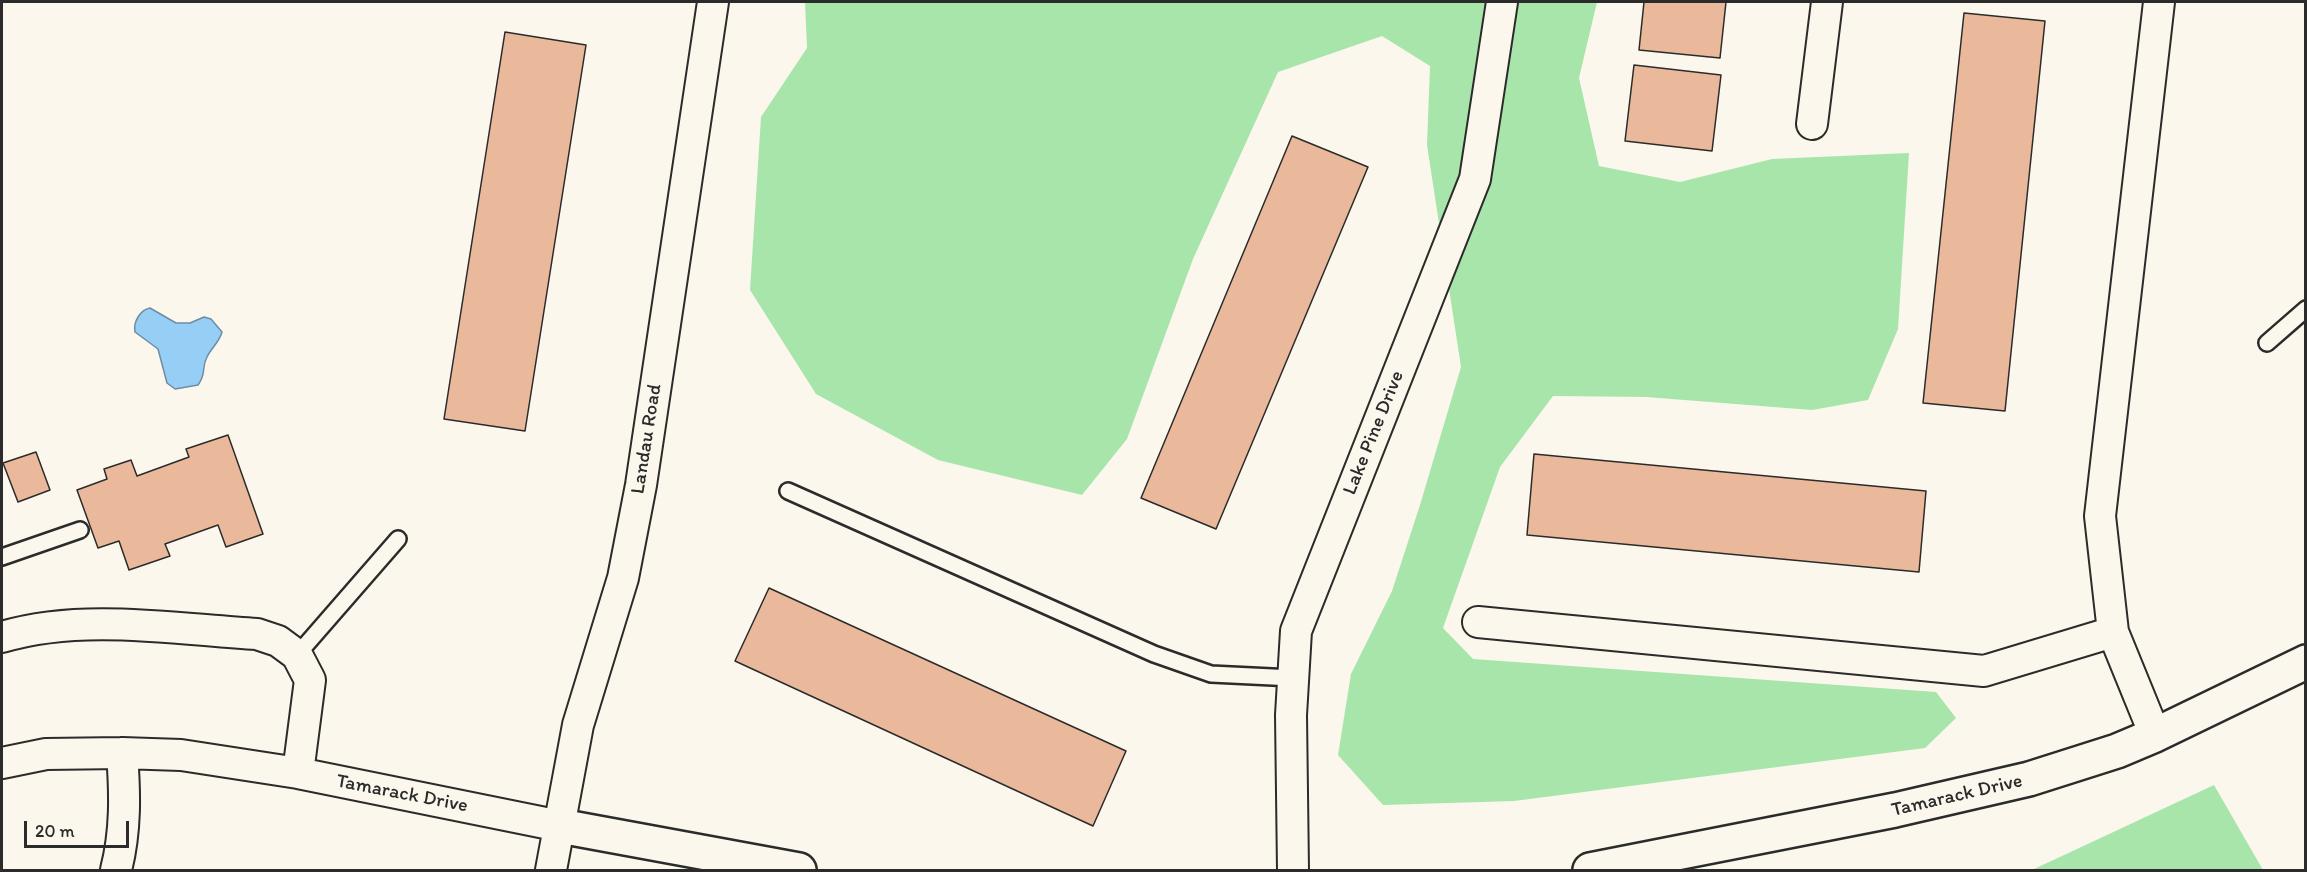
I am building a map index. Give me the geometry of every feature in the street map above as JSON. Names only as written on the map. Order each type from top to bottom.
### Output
[{"type":"street","name":"Landau Road","points":[[551,870],[578,725],[623,578],[641,485],[713,2]]},
{"type":"street","name":"Lake Pine Drive","points":[[1293,870],[1291,715],[1296,631],[1475,179],[1502,2]]},
{"type":"street","points":[[1812,124],[1827,2]]},
{"type":"street","points":[[2155,735],[2113,632],[2100,516],[2159,2]]},
{"type":"street","points":[[1478,622],[1983,671],[2113,632]]},
{"type":"street","points":[[2,637],[51,627],[117,625],[257,634],[278,640],[297,655],[310,680],[298,773]]},
{"type":"street","name":"Tamarack Drive","points":[[1590,870],[1895,810],[2029,779],[2117,751],[2155,735],[2306,662]]},
{"type":"street","points":[[116,870],[124,827],[122,753]]},
{"type":"street","name":"Tamarack Drive","points":[[2,763],[46,754],[181,755],[298,773],[560,826],[799,870]]},
{"type":"lane","points":[[2266,343],[2306,309]]},
{"type":"lane","points":[[788,491],[1154,654],[1210,674],[1293,678]]},
{"type":"lane","points":[[2,557],[80,530]]},
{"type":"lane","points":[[297,655],[398,538]]},
{"type":"green space","points":[[805,2],[1597,2],[1579,78],[1599,166],[1680,182],[1772,159],[1909,153],[1898,329],[1868,400],[1812,410],[1646,397],[1553,396],[1500,467],[1443,628],[1473,659],[1936,692],[1956,718],[1925,748],[1514,801],[1383,805],[1338,755],[1351,674],[1392,591],[1461,367],[1427,145],[1430,66],[1382,36],[1278,72],[1193,259],[1127,439],[1082,495],[938,460],[816,394],[750,290],[761,117],[807,48]]},
{"type":"green space","points":[[2214,785],[2263,870],[2032,870]]},
{"type":"water","points":[[150,308],[176,323],[190,323],[204,317],[211,319],[222,332],[207,357],[198,385],[175,389],[167,383],[158,349],[135,332],[138,317]]},
{"type":"building","points":[[1644,2],[1726,2],[1720,58],[1639,50]]},
{"type":"building","points":[[1964,13],[2045,21],[2005,411],[1923,403]]},
{"type":"building","points":[[505,32],[586,45],[525,431],[444,419]]},
{"type":"building","points":[[1634,65],[1721,75],[1712,151],[1625,141]]},
{"type":"building","points":[[1292,136],[1368,167],[1216,529],[1141,498]]},
{"type":"building","points":[[228,435],[263,534],[226,547],[218,525],[165,544],[170,556],[129,570],[119,541],[98,548],[77,490],[107,479],[104,469],[131,460],[137,476],[189,457],[186,449]]},
{"type":"building","points":[[36,452],[50,490],[18,502],[3,463]]},
{"type":"building","points":[[1534,454],[1926,491],[1919,572],[1527,535]]},
{"type":"building","points":[[769,588],[1126,751],[1093,826],[735,661]]}]
